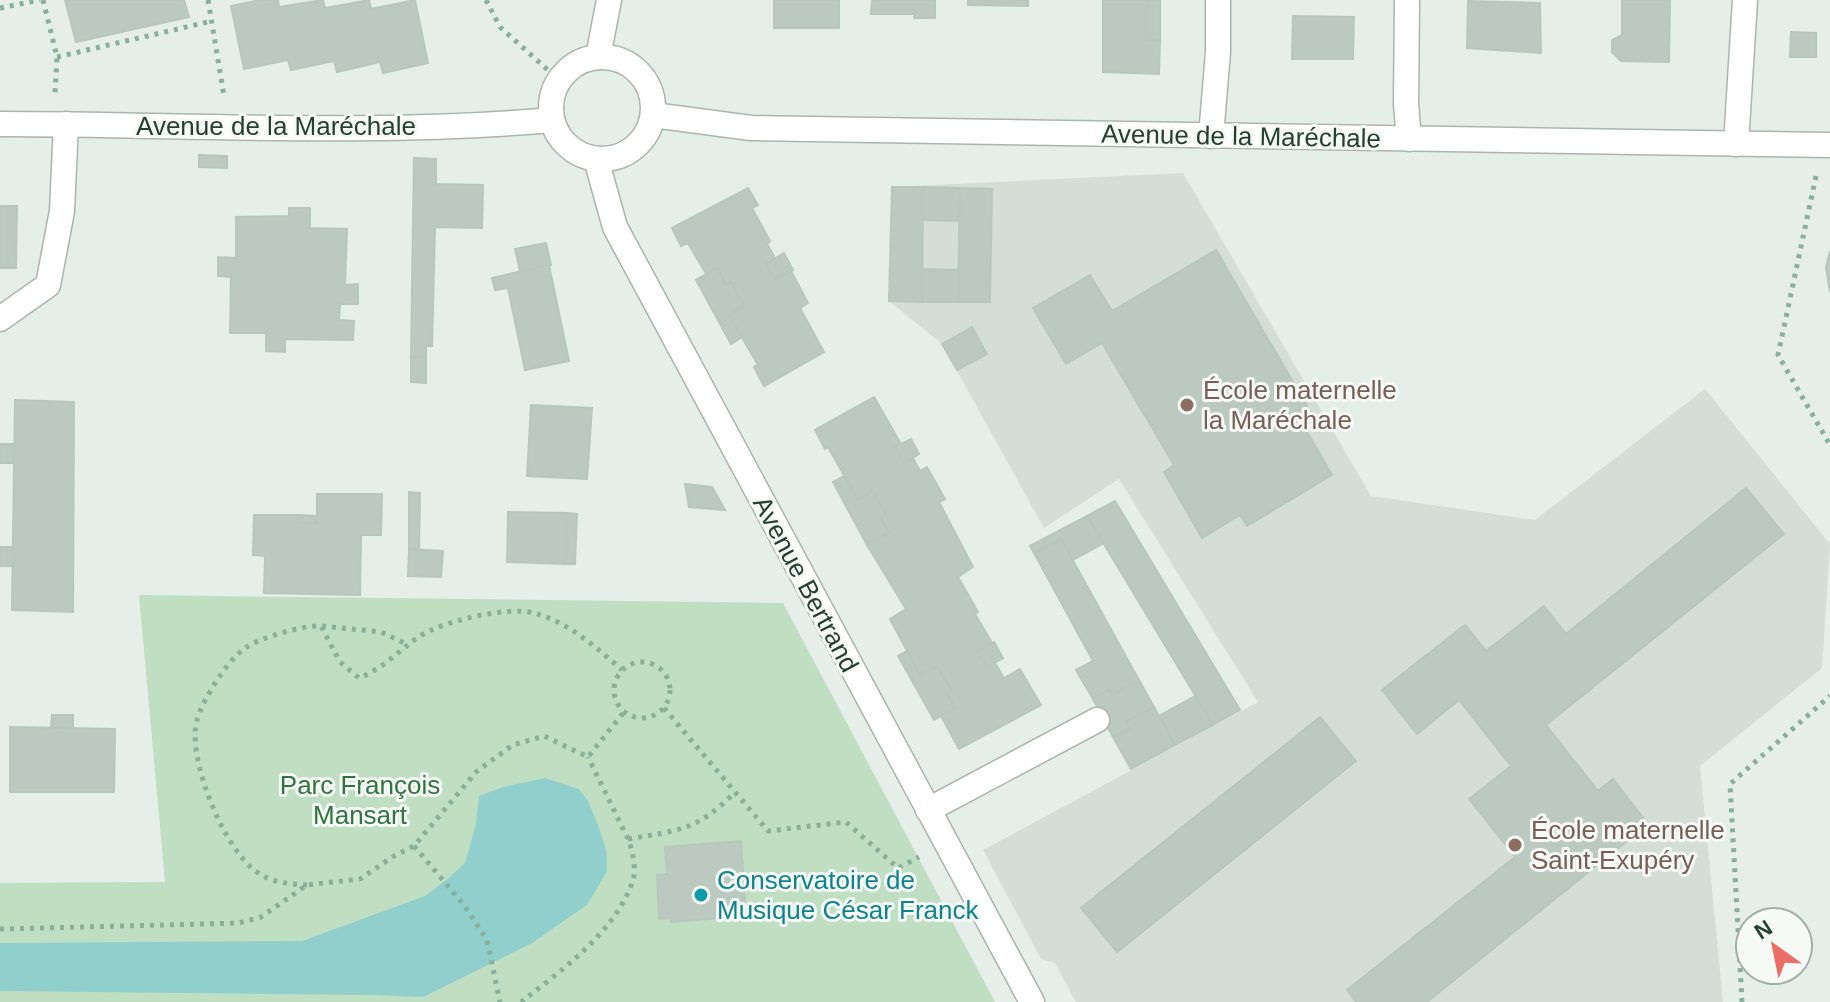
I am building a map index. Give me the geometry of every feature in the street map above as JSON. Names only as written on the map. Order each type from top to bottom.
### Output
[{"type":"street","points":[[598,57],[609,0]]},
{"type":"street","points":[[1211,136],[1218,52],[1218,0]]},
{"type":"street","points":[[1407,0],[1406,104],[1409,139]]},
{"type":"street","points":[[1736,144],[1745,0]]},
{"type":"street","points":[[598,57],[628,63],[649,85],[653,100],[649,131],[639,144],[612,159],[581,155],[568,147],[558,135],[552,120],[554,93],[559,80],[570,68],[598,57]]},
{"type":"street","name":"Avenue de la Maréchale","points":[[653,115],[751,128],[1826,145]]},
{"type":"street","name":"Avenue de la Maréchale","points":[[0,124],[468,127],[552,120]]},
{"type":"street","points":[[0,319],[48,285],[62,211],[59,124]]},
{"type":"street","name":"Avenue Bertrand","points":[[596,159],[615,227],[1032,1002]]},
{"type":"street","points":[[928,810],[1097,720]]},
{"type":"path","points":[[0,8],[41,0],[57,57],[59,124]]},
{"type":"path","points":[[208,0],[223,96],[260,128]]},
{"type":"path","points":[[486,0],[500,27],[559,80]]},
{"type":"path","points":[[57,57],[212,21]]},
{"type":"path","points":[[1826,145],[1778,355],[1830,445]]},
{"type":"path","points":[[321,626],[340,662],[359,678],[375,672],[420,636],[445,624],[479,615],[533,613],[586,638],[622,670]]},
{"type":"path","points":[[409,645],[381,632],[304,625],[245,648],[210,688],[196,722],[199,759],[212,811],[238,852],[257,873],[283,884],[307,885],[360,879],[414,846],[477,771],[513,745],[544,736],[588,757],[633,852],[634,880],[615,917],[565,967],[521,1002]]},
{"type":"path","points":[[639,661],[658,665],[669,680],[669,700],[664,708],[657,714],[640,718],[624,712],[614,696],[613,686],[622,670],[639,661]]},
{"type":"path","points":[[1742,1002],[1730,784],[1830,696]]},
{"type":"path","points":[[664,708],[768,831],[846,822],[898,868],[945,844]]},
{"type":"path","points":[[588,757],[624,712]]},
{"type":"path","points":[[628,839],[687,828],[714,814],[735,792]]},
{"type":"path","points":[[414,846],[464,905],[487,940],[500,1002]]},
{"type":"path","points":[[0,929],[239,923],[261,917],[307,885]]},
{"type":"shaded area","points":[[1183,173],[1371,496],[1535,520],[1705,389],[1830,544],[1822,668],[1700,766],[1723,1002],[1076,1002],[1055,963],[1041,959],[983,850],[1258,702],[1119,479],[1044,528],[942,344],[889,301],[892,187]]},
{"type":"green space","name":"Parc François Mansart","points":[[139,595],[783,603],[995,1002],[0,1002],[0,883],[165,882]]},
{"type":"water","points":[[545,778],[579,789],[588,801],[607,853],[607,871],[587,905],[532,943],[423,997],[0,991],[0,943],[302,941],[425,896],[465,863],[476,824],[479,796]]},
{"type":"building","points":[[65,0],[184,0],[189,17],[76,42]]},
{"type":"building","points":[[278,0],[279,7],[323,0],[325,8],[369,0],[371,9],[415,0],[428,63],[383,73],[380,62],[337,72],[334,61],[291,70],[288,60],[244,69],[231,6]]},
{"type":"building","points":[[774,0],[839,0],[839,28],[774,28]]},
{"type":"building","points":[[872,0],[935,0],[935,18],[914,18],[914,14],[871,14]]},
{"type":"building","points":[[968,0],[1028,0],[1028,6],[968,5]]},
{"type":"building","points":[[1103,0],[1147,0],[1147,40],[1160,40],[1159,74],[1103,72]]},
{"type":"building","points":[[1147,0],[1160,0],[1160,40],[1147,40]]},
{"type":"building","points":[[1622,0],[1670,0],[1669,62],[1621,61],[1612,52],[1612,40],[1622,35]]},
{"type":"building","points":[[1468,1],[1540,3],[1541,53],[1467,48]]},
{"type":"building","points":[[1293,16],[1354,17],[1353,59],[1292,59]]},
{"type":"building","points":[[1791,32],[1816,33],[1816,57],[1790,57]]},
{"type":"building","points":[[199,155],[227,156],[227,168],[199,167]]},
{"type":"building","points":[[414,158],[436,159],[436,184],[483,185],[482,228],[435,227],[432,346],[426,346],[426,357],[411,357]]},
{"type":"building","points":[[892,187],[923,187],[922,302],[889,301]]},
{"type":"building","points":[[923,187],[960,188],[959,221],[923,220]]},
{"type":"building","points":[[748,188],[758,205],[752,208],[770,241],[767,244],[775,258],[766,264],[775,280],[791,271],[808,303],[800,308],[824,352],[764,386],[754,367],[758,365],[729,315],[744,306],[731,282],[726,285],[717,268],[706,274],[688,243],[681,246],[672,228]]},
{"type":"building","points":[[960,188],[992,189],[990,302],[958,302]]},
{"type":"building","points":[[0,206],[17,206],[16,268],[0,268]]},
{"type":"building","points":[[289,208],[310,208],[310,228],[347,229],[345,285],[358,284],[358,304],[340,304],[339,320],[354,321],[353,340],[285,339],[285,352],[266,351],[266,333],[230,333],[231,277],[218,276],[218,257],[236,258],[236,217],[289,216]]},
{"type":"building","points":[[546,243],[551,265],[520,271],[515,249]]},
{"type":"building","points":[[1216,250],[1317,423],[1306,430],[1332,475],[1247,526],[1240,515],[1202,538],[1164,472],[1174,465],[1102,343],[1066,364],[1033,308],[1090,275],[1112,311]]},
{"type":"building","points":[[1830,251],[1830,292],[1826,267]]},
{"type":"building","points":[[784,253],[793,270],[775,280],[766,264]]},
{"type":"building","points":[[549,265],[569,361],[525,370],[508,288],[495,290],[492,278]]},
{"type":"building","points":[[717,268],[726,285],[731,282],[744,306],[729,315],[742,337],[731,344],[696,280]]},
{"type":"building","points":[[922,269],[959,270],[958,302],[922,302]]},
{"type":"building","points":[[972,327],[987,354],[957,370],[942,344]]},
{"type":"building","points":[[411,357],[426,357],[426,383],[411,382]]},
{"type":"building","points":[[874,397],[901,444],[895,447],[904,463],[913,458],[920,471],[927,467],[945,499],[939,502],[973,567],[958,577],[992,643],[978,651],[987,667],[995,663],[1004,678],[1020,669],[1041,705],[959,749],[941,716],[955,708],[947,693],[951,690],[937,666],[920,675],[890,619],[906,609],[867,545],[889,533],[881,518],[886,515],[873,491],[858,500],[815,430]]},
{"type":"building","points":[[15,400],[74,402],[73,612],[12,610]]},
{"type":"building","points":[[531,405],[592,408],[587,479],[527,476]]},
{"type":"building","points":[[911,439],[919,454],[904,463],[895,447]]},
{"type":"building","points":[[0,444],[14,444],[14,463],[0,463]]},
{"type":"building","points":[[844,476],[858,500],[873,491],[886,515],[881,518],[889,533],[867,545],[833,482]]},
{"type":"building","points":[[685,484],[712,487],[725,510],[689,507]]},
{"type":"building","points":[[1746,488],[1784,534],[1546,725],[1598,791],[1613,779],[1648,824],[1427,1002],[1356,1002],[1347,990],[1515,857],[1469,799],[1511,766],[1459,700],[1417,734],[1382,690],[1465,625],[1486,651],[1544,606],[1566,634]]},
{"type":"building","points":[[409,492],[420,493],[419,550],[409,549]]},
{"type":"building","points":[[317,494],[382,494],[381,535],[361,535],[360,595],[264,593],[265,556],[253,555],[254,515],[300,515],[299,522],[317,523]]},
{"type":"building","points":[[1115,501],[1240,710],[1213,725],[1087,516]]},
{"type":"building","points":[[508,512],[566,513],[565,564],[507,562]]},
{"type":"building","points":[[566,513],[577,514],[575,564],[565,564]]},
{"type":"building","points":[[300,515],[317,516],[317,523],[299,522]]},
{"type":"building","points":[[1087,516],[1104,543],[1073,560],[1061,539],[1034,553],[1030,546]]},
{"type":"building","points":[[1061,539],[1139,680],[1112,695],[1109,689],[1093,699],[1076,670],[1093,661],[1034,553]]},
{"type":"building","points":[[0,547],[13,547],[13,566],[0,566]]},
{"type":"building","points":[[409,549],[443,551],[441,577],[408,576]]},
{"type":"building","points":[[994,642],[1003,658],[987,667],[978,651]]},
{"type":"building","points":[[907,651],[920,675],[937,666],[951,690],[947,693],[955,708],[934,720],[898,656]]},
{"type":"building","points":[[1139,680],[1154,707],[1126,722],[1130,728],[1113,737],[1093,699],[1109,689],[1112,695]]},
{"type":"building","points":[[1195,696],[1213,725],[1175,745],[1159,716]]},
{"type":"building","points":[[1154,707],[1175,745],[1131,769],[1113,737],[1130,728],[1126,722]]},
{"type":"building","points":[[52,715],[73,715],[73,728],[51,727]]},
{"type":"building","points":[[1320,717],[1356,761],[1117,952],[1081,908]]},
{"type":"building","points":[[10,727],[115,729],[114,792],[10,792]]},
{"type":"building","name":"Conservatoire de Musique César Franck","points":[[741,841],[746,916],[671,922],[671,918],[659,919],[657,875],[667,874],[665,847]]},
{"type":"place","name":"École maternelle la Maréchale","points":[[1187,405]]},
{"type":"place","name":"École maternelle Saint-Exupéry","points":[[1515,845]]},
{"type":"place","name":"Conservatoire de Musique César Franck","points":[[701,895]]}]
